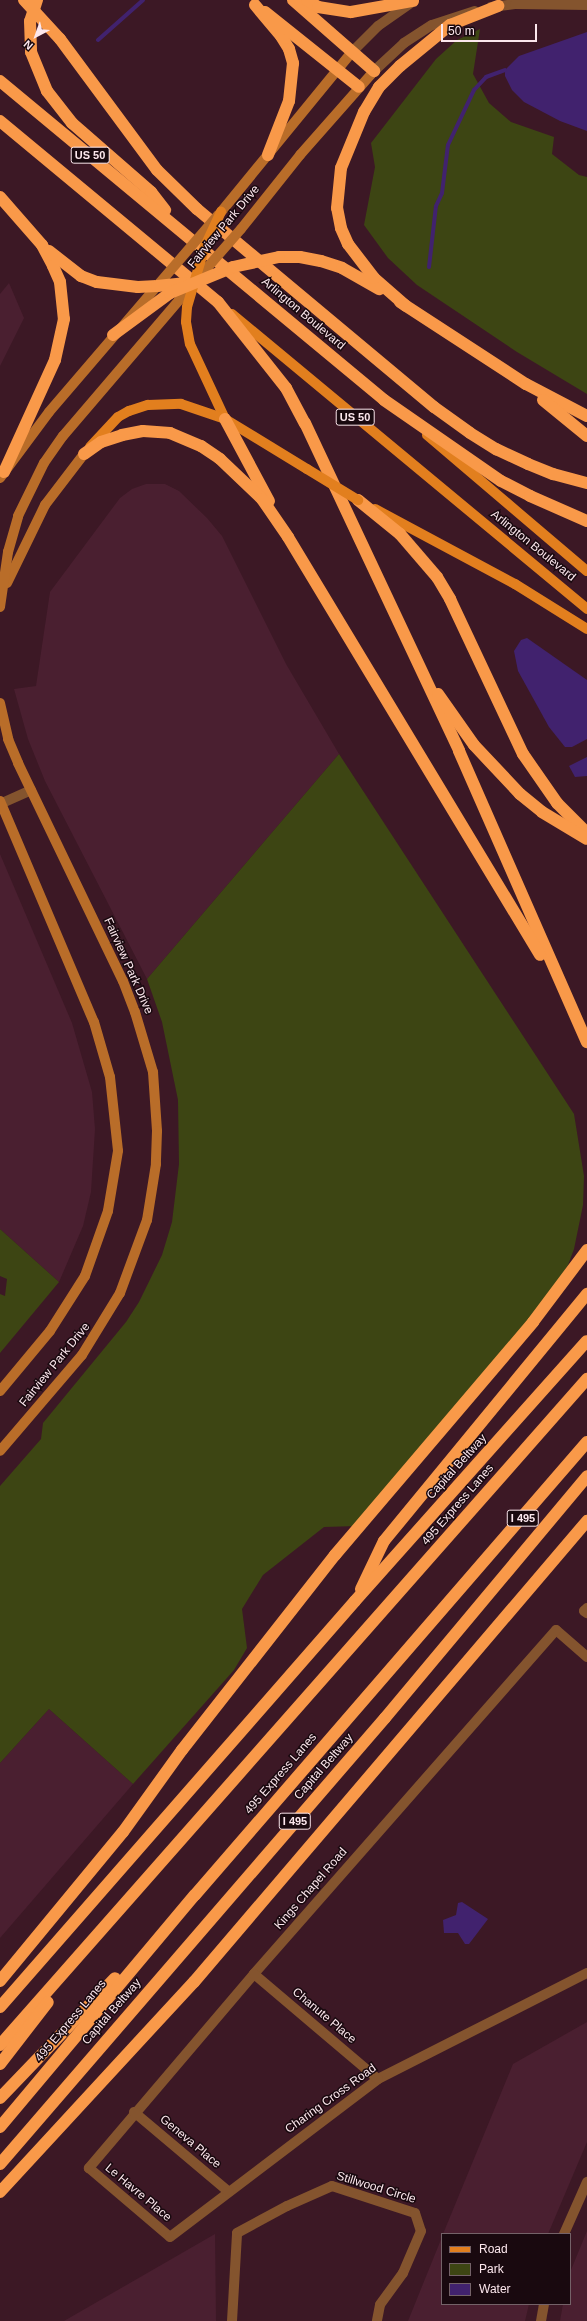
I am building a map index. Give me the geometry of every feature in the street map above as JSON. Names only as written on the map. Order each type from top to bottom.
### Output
[{"type":"highway","points":[[24,0],[60,39],[158,170],[197,209],[434,407],[470,433],[496,449],[528,464],[553,474],[587,483]]},
{"type":"highway","points":[[37,0],[30,21],[31,52],[47,91],[72,123],[151,192],[181,230]]},
{"type":"highway","points":[[293,0],[374,71]]},
{"type":"highway","points":[[307,0],[318,7],[351,12],[415,1]]},
{"type":"highway","points":[[252,3],[276,18],[359,88]]},
{"type":"highway","points":[[252,3],[281,36],[293,63],[289,101],[268,155]]},
{"type":"highway","points":[[406,306],[374,278],[348,244],[341,228],[337,208],[341,168],[364,112],[379,87],[400,66],[450,26],[498,6]]},
{"type":"highway","name":"Arlington Boulevard","points":[[0,81],[384,400]]},
{"type":"highway","name":"Arlington Boulevard","points":[[0,121],[218,302]]},
{"type":"highway","points":[[0,197],[42,245],[60,262],[97,282],[138,287],[195,282],[233,268],[280,257],[300,257],[342,268],[406,306],[502,369],[587,416]]},
{"type":"highway","points":[[2,475],[47,379],[62,335],[64,301],[60,282],[42,245]]},
{"type":"highway","points":[[113,335],[195,282]]},
{"type":"highway","points":[[218,302],[265,359],[286,388],[306,423],[417,663],[587,1042]]},
{"type":"highway","points":[[502,369],[587,436]]},
{"type":"highway","points":[[384,400],[502,481],[530,496],[587,521]]},
{"type":"highway","points":[[225,419],[288,537],[573,1011]]},
{"type":"highway","points":[[84,454],[101,442],[143,431],[159,431],[186,437],[220,459],[242,478],[262,499],[288,537]]},
{"type":"highway","points":[[358,500],[400,534],[437,577],[450,599],[523,754],[557,804],[587,833]]},
{"type":"highway","points":[[417,663],[474,744],[499,773],[542,812],[587,839]]},
{"type":"highway","points":[[0,1981],[123,1832],[182,1750],[335,1555],[533,1322],[587,1250]]},
{"type":"highway","points":[[355,1601],[384,1541],[587,1294]]},
{"type":"highway","name":"Capital Beltway","points":[[0,2007],[355,1601],[587,1341]]},
{"type":"highway","name":"495 Express Lanes","points":[[0,2045],[587,1379]]},
{"type":"highway","name":"495 Express Lanes","points":[[0,2127],[195,1895],[587,1442]]},
{"type":"highway","name":"Capital Beltway","points":[[0,2164],[385,1718],[587,1476]]},
{"type":"highway","points":[[0,2192],[199,1977],[587,1521]]},
{"type":"highway","points":[[545,1571],[587,1531]]},
{"type":"highway","points":[[0,2098],[195,1895]]},
{"type":"highway","points":[[0,2064],[123,1906]]},
{"type":"main road","name":"Fairview Park Drive","points":[[2,475],[49,412],[113,335],[221,212],[353,51]]},
{"type":"main road","name":"Fairview Park Drive","points":[[195,282],[241,229],[300,155],[374,71]]},
{"type":"main road","points":[[221,212],[209,234],[187,307],[186,322],[190,344],[225,419]]},
{"type":"main road","points":[[0,607],[8,552],[18,516],[44,463],[63,436],[175,296]]},
{"type":"main road","name":"Arlington Boulevard","points":[[218,302],[587,609]]},
{"type":"main road","name":"Arlington Boulevard","points":[[384,400],[587,571]]},
{"type":"main road","points":[[2,592],[45,505],[84,454],[118,417],[148,405],[181,404],[195,407],[225,419],[358,500],[508,580],[587,629]]},
{"type":"main road","name":"Fairview Park Drive","points":[[0,703],[8,739],[123,981],[135,1012],[153,1072],[157,1131],[156,1164],[147,1220],[120,1293],[82,1355],[0,1451]]},
{"type":"main road","name":"Fairview Park Drive","points":[[0,803],[94,1022],[110,1077],[118,1151],[108,1211],[85,1276],[50,1331],[0,1391]]},
{"type":"street","name":"Fairview Park Drive","points":[[353,51],[378,26],[415,1]]},
{"type":"street","name":"Fairview Park Drive","points":[[374,71],[404,43],[432,25],[457,15],[498,6],[587,5]]},
{"type":"street","points":[[0,803],[31,790]]},
{"type":"street","name":"Kings Chapel Road","points":[[88,2168],[134,2112],[254,1974],[556,1630],[587,1657]]},
{"type":"street","name":"Charing Cross Road","points":[[170,2237],[378,2079],[587,1973]]},
{"type":"street","name":"Chanute Place","points":[[254,1974],[378,2079]]},
{"type":"street","name":"Geneva Place","points":[[134,2112],[229,2192]]},
{"type":"street","name":"Le Havre Place","points":[[88,2168],[170,2237]]},
{"type":"street","points":[[564,2233],[587,2182]]},
{"type":"street","name":"Stillwood Circle","points":[[232,2321],[237,2233],[287,2206],[332,2186],[415,2213],[421,2231],[403,2273],[380,2305],[377,2321]]},
{"type":"street","points":[[540,2321],[544,2305]]},
{"type":"shaded area","points":[[9,283],[24,318],[0,366],[0,294]]},
{"type":"shaded area","points":[[146,484],[165,484],[179,491],[207,518],[222,536],[286,664],[339,754],[147,979],[45,781],[28,739],[14,689],[36,686],[50,592],[120,498],[132,489]]},
{"type":"shaded area","points":[[0,854],[72,1023],[92,1092],[95,1129],[91,1192],[83,1226],[59,1282],[0,1229]]},
{"type":"shaded area","points":[[49,1709],[133,1784],[0,1938],[0,1763]]},
{"type":"shaded area","points":[[587,2022],[587,2142],[548,2233],[443,2233],[513,2064]]},
{"type":"shaded area","points":[[587,2231],[587,2321],[560,2321],[563,2305],[571,2305],[571,2270]]},
{"type":"shaded area","points":[[215,2234],[216,2321],[64,2321]]},
{"type":"shaded area","points":[[441,2239],[441,2305],[529,2305],[525,2321],[408,2321]]},
{"type":"green space","points":[[480,29],[473,74],[489,103],[511,122],[554,137],[552,154],[579,175],[587,177],[587,394],[517,352],[417,285],[388,258],[364,225],[375,167],[371,143],[436,59],[457,40]]},
{"type":"green space","points":[[339,754],[574,1114],[584,1176],[583,1205],[574,1249],[568,1265],[526,1331],[357,1526],[324,1527],[263,1575],[242,1609],[247,1648],[234,1670],[133,1784],[49,1709],[0,1763],[0,1486],[41,1439],[43,1423],[126,1322],[139,1302],[162,1255],[172,1222],[179,1164],[178,1100],[162,1022],[147,979]]},
{"type":"green space","points":[[0,1229],[59,1282],[0,1353],[0,1294],[5,1296],[7,1279],[0,1276]]},
{"type":"water","points":[[587,32],[587,131],[560,121],[524,102],[512,90],[505,76],[505,70],[519,56]]},
{"type":"water","points":[[527,638],[587,680],[587,739],[572,747],[565,747],[549,727],[518,671],[514,651],[521,640]]},
{"type":"water","points":[[587,757],[587,776],[575,777],[569,766]]},
{"type":"water","points":[[462,1902],[488,1919],[469,1944],[465,1944],[458,1933],[444,1933],[443,1920],[456,1915],[458,1903]]},
{"type":"waterway","points":[[98,40],[143,0]]},
{"type":"waterway","points":[[429,267],[436,206],[442,193],[448,145],[474,90],[486,77],[505,70]]}]
